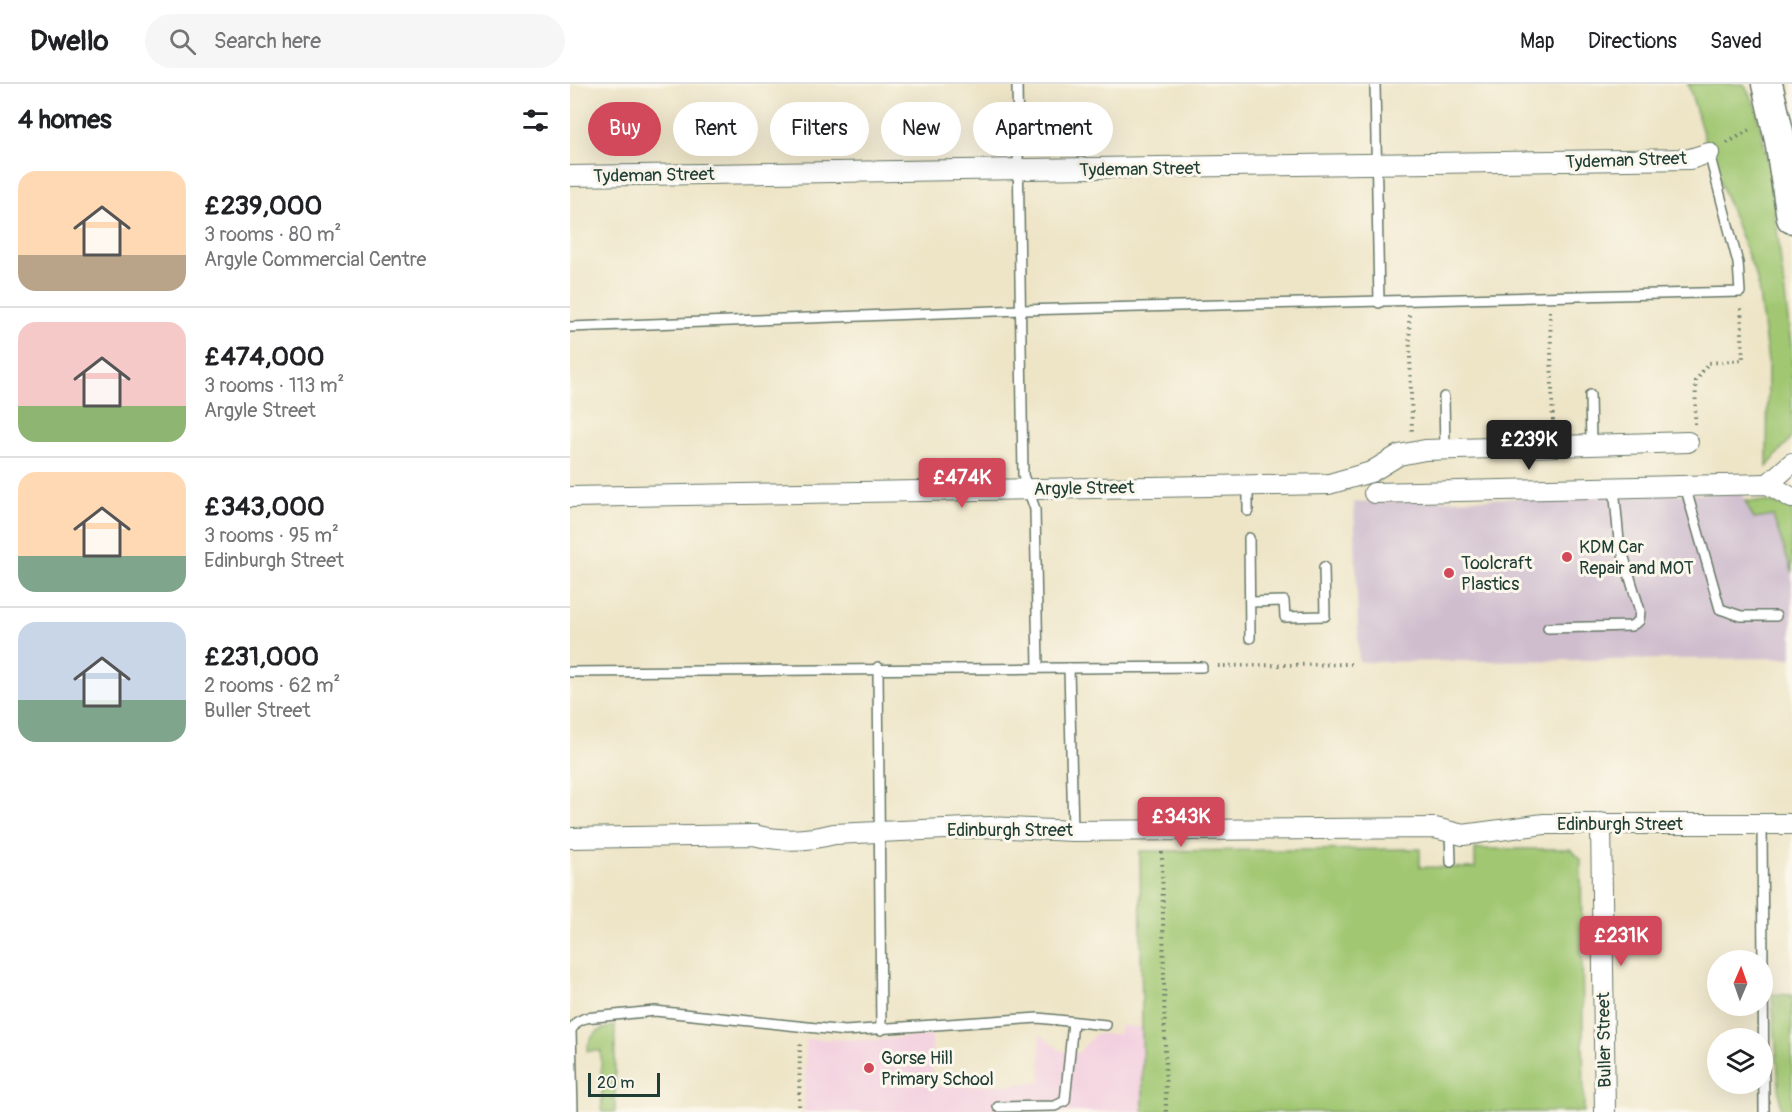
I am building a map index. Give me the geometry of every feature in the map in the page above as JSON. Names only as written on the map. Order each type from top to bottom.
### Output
[{"type":"main road","points":[[1767,84],[1780,140],[1792,218]]},
{"type":"street","name":"Tydeman Street","points":[[570,176],[1690,159],[1709,153]]},
{"type":"street","name":"Argyle Street","points":[[570,497],[1329,484],[1371,472],[1399,455],[1412,452],[1554,445],[1688,442]]},
{"type":"street","points":[[1768,484],[1792,463]]},
{"type":"street","points":[[1374,493],[1768,484],[1792,498]]},
{"type":"street","name":"Buller Street","points":[[1600,823],[1605,1112]]},
{"type":"street","name":"Edinburgh Street","points":[[570,838],[754,835],[772,839],[804,840],[834,834],[999,827],[1073,831],[1435,828],[1471,835],[1544,824],[1792,824]]},
{"type":"lane","points":[[1017,84],[1023,474],[1035,509],[1038,668]]},
{"type":"lane","points":[[1374,84],[1379,303]]},
{"type":"lane","points":[[570,327],[1021,310],[1379,303],[1740,292],[1738,263],[1709,153]]},
{"type":"lane","points":[[1590,394],[1591,444]]},
{"type":"lane","points":[[1444,397],[1445,449]]},
{"type":"lane","points":[[1248,486],[1248,512]]},
{"type":"lane","points":[[1685,486],[1720,609],[1741,616],[1776,615]]},
{"type":"lane","points":[[1548,628],[1631,626],[1639,621],[1640,611],[1619,541],[1614,488]]},
{"type":"lane","points":[[1248,538],[1250,638]]},
{"type":"lane","points":[[1250,602],[1284,601],[1285,616],[1325,616],[1324,567]]},
{"type":"lane","points":[[878,667],[882,1030]]},
{"type":"lane","points":[[570,672],[878,667],[1202,667]]},
{"type":"lane","points":[[1069,668],[1073,831]]},
{"type":"lane","points":[[1762,824],[1764,1112]]},
{"type":"lane","points":[[1450,832],[1451,862]]},
{"type":"lane","points":[[573,1112],[571,1030],[577,1022],[585,1018],[655,1011],[845,1031],[1038,1018],[1106,1025]]},
{"type":"lane","points":[[998,1107],[1045,1107],[1061,1105],[1065,1101],[1072,1022]]},
{"type":"path","points":[[1709,153],[1757,125]]},
{"type":"path","points":[[1688,442],[1697,418],[1696,381],[1708,363],[1743,360],[1740,292]]},
{"type":"path","points":[[1549,298],[1554,445]]},
{"type":"path","points":[[1408,302],[1412,452]]},
{"type":"path","points":[[1202,667],[1351,664]]},
{"type":"path","points":[[1162,830],[1166,1112]]},
{"type":"path","points":[[799,1112],[801,1027]]},
{"type":"shaded area","points":[[1741,493],[1754,519],[1773,516],[1790,563],[1792,572],[1792,658],[1359,662],[1354,502]]},
{"type":"shaded area","name":"Gorse Hill Primary School","points":[[1120,1026],[1143,1027],[1143,1112],[804,1112],[806,1039],[870,1040],[932,1035],[933,1086],[1007,1085],[1041,1082],[1040,1034],[1061,1051],[1078,1053],[1095,1034],[1120,1034]]},
{"type":"green space","points":[[1688,84],[1744,84],[1756,108],[1770,171],[1792,353],[1792,437],[1767,467],[1768,362],[1757,279],[1709,153]]},
{"type":"green space","points":[[1745,501],[1769,502],[1792,509],[1792,572],[1773,516],[1754,519]]},
{"type":"green space","points":[[1420,849],[1420,867],[1475,868],[1475,849],[1570,849],[1581,859],[1584,1112],[1143,1112],[1140,851]]},
{"type":"green space","points":[[1773,994],[1792,995],[1792,1112],[1781,1112]]},
{"type":"green space","points":[[615,1026],[615,1112],[602,1112],[601,1051],[587,1051],[590,1040],[596,1033]]},
{"type":"place","name":"KDM Car Repair and MOT","points":[[1567,557]]},
{"type":"place","name":"Toolcraft Plastics","points":[[1449,573]]},
{"type":"place","name":"Gorse Hill Primary School","points":[[869,1068]]}]
